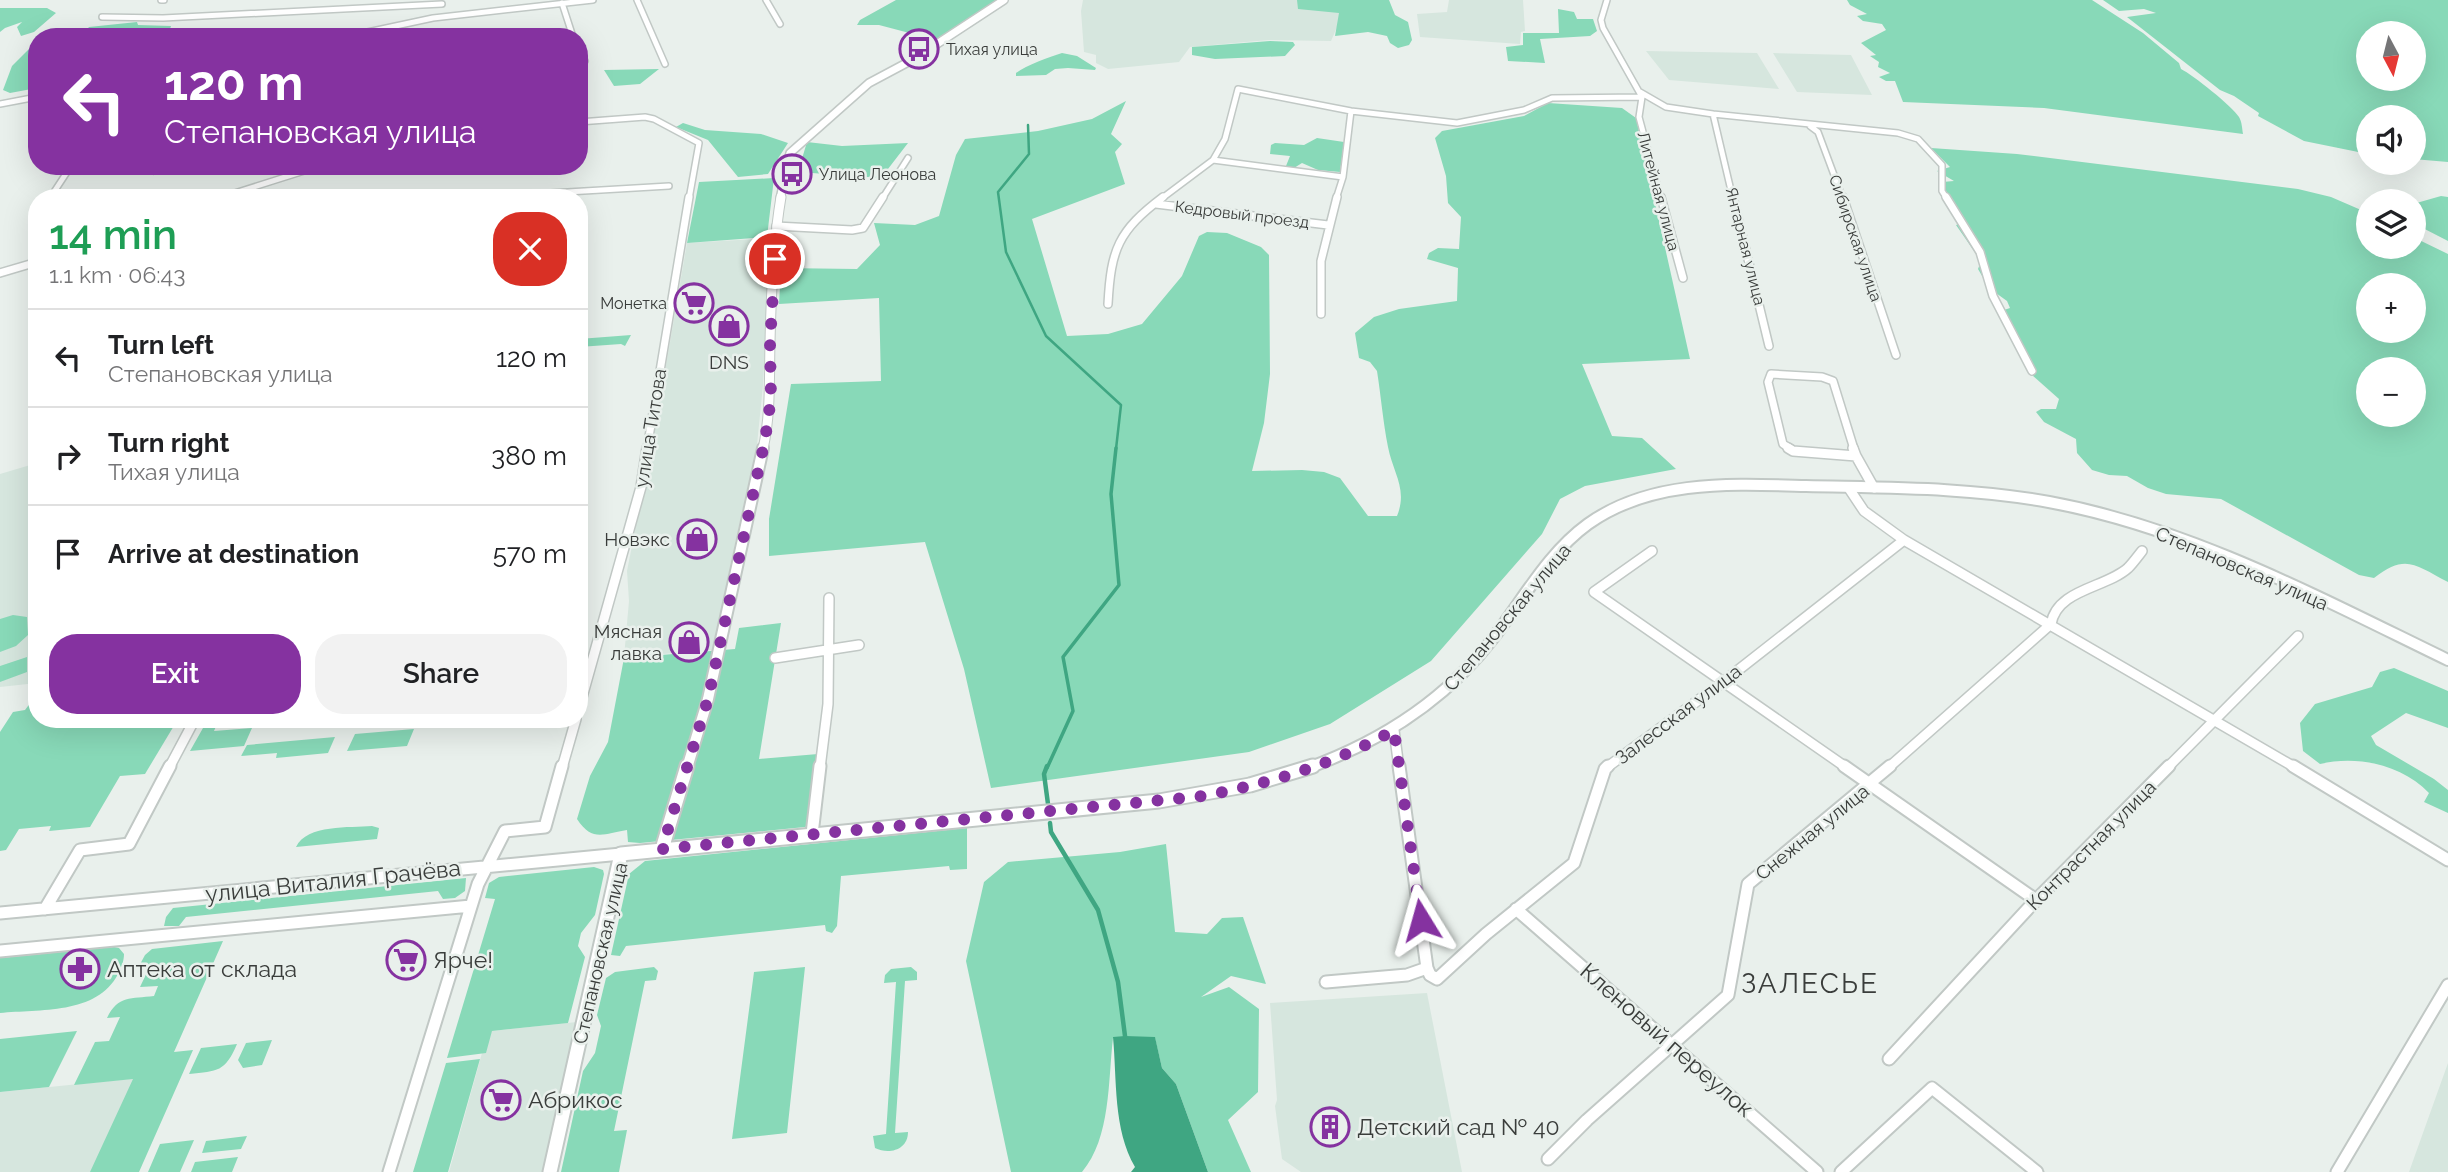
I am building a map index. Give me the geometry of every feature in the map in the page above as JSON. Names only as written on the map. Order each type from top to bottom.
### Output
[{"type":"street","points":[[386,28],[433,18],[593,0]]},
{"type":"street","points":[[637,0],[665,64]]},
{"type":"street","points":[[766,0],[780,24]]},
{"type":"street","points":[[662,849],[708,699],[765,440],[771,398],[770,343],[776,226],[790,153],[869,83],[1004,0]]},
{"type":"street","points":[[1607,0],[1601,20],[1602,28],[1639,94]]},
{"type":"street","points":[[433,18],[443,2]]},
{"type":"street","points":[[102,17],[163,18],[443,2]]},
{"type":"street","points":[[562,3],[570,28]]},
{"type":"street","points":[[1108,304],[1112,257],[1120,239],[1133,223],[1213,160],[1225,139],[1238,89],[1351,111],[1457,123],[1524,110],[1552,98],[1639,94],[1666,107],[1808,125],[1898,132],[1918,139],[1942,165],[1942,191],[1980,252],[1993,296],[2032,371]]},
{"type":"street","name":"Литейная улица","points":[[1639,94],[1639,117],[1683,278]]},
{"type":"street","points":[[0,104],[28,99]]},
{"type":"street","points":[[1321,314],[1321,261],[1328,225],[1343,177],[1351,111]]},
{"type":"street","name":"Янтарная улица","points":[[1713,114],[1769,346]]},
{"type":"street","name":"улица Титова","points":[[588,121],[645,117],[654,119],[699,143],[673,281],[641,487],[588,676]]},
{"type":"street","name":"Сибирская улица","points":[[1808,125],[1818,132],[1896,355]]},
{"type":"street","points":[[776,226],[852,230],[863,228],[908,158]]},
{"type":"street","points":[[1213,160],[1343,177]]},
{"type":"street","points":[[247,189],[292,175]]},
{"type":"street","points":[[588,191],[669,186]]},
{"type":"street","name":"Кедровый проезд","points":[[1156,204],[1328,225]]},
{"type":"street","points":[[0,273],[28,265]]},
{"type":"street","points":[[1856,456],[1793,451],[1787,448],[1783,444],[1768,382],[1771,374],[1822,377],[1833,381],[1856,456],[1874,488]]},
{"type":"street","name":"Степановская улица","points":[[550,1172],[621,853],[1204,796],[1315,769],[1394,730],[1454,685],[1495,637],[1545,566],[1574,536],[1602,514],[1640,497],[1679,490],[1736,486],[1848,487],[1992,493],[2091,512],[2216,552],[2448,660]]},
{"type":"street","points":[[1848,487],[1864,511],[1904,540],[2215,719],[2448,860]]},
{"type":"street","name":"Залесская улица","points":[[1427,968],[1430,975],[1437,979],[1516,909],[1574,863],[1605,769],[1723,682],[1904,540]]},
{"type":"street","points":[[1652,551],[1594,592],[2036,900]]},
{"type":"street","name":"Снежная улица","points":[[1548,1159],[1672,1043],[1728,995],[1748,884],[1869,785],[2051,624],[2052,618],[2067,598],[2127,569],[2142,551]]},
{"type":"street","points":[[812,834],[828,704],[829,598]]},
{"type":"street","name":"Контрастная улица","points":[[1889,1059],[2036,900],[2298,635]]},
{"type":"street","points":[[775,658],[859,645]]},
{"type":"street","points":[[45,909],[80,850],[129,844],[190,728]]},
{"type":"street","points":[[389,1172],[471,906],[487,867],[505,831],[545,827],[573,728]]},
{"type":"street","points":[[1326,982],[1407,975],[1427,968],[1394,730]]},
{"type":"street","name":"улица Виталия Грачёва","points":[[0,913],[621,853]]},
{"type":"street","points":[[0,951],[471,906]]},
{"type":"street","name":"Кленовый переулок","points":[[1516,909],[1817,1172]]},
{"type":"street","points":[[2337,1172],[2448,985]]},
{"type":"street","points":[[1841,1172],[1932,1088],[2037,1172]]},
{"type":"shaded area","points":[[896,0],[1000,0],[936,40],[879,25],[857,25],[860,20]]},
{"type":"shaded area","points":[[1083,0],[1300,0],[1343,13],[1331,41],[1269,40],[1190,47],[1179,62],[1108,69],[1096,63],[1096,55],[1084,52],[1081,11]]},
{"type":"shaded area","points":[[1297,0],[1389,0],[1395,15],[1408,22],[1412,40],[1409,45],[1398,48],[1390,43],[1387,36],[1368,32],[1335,36],[1339,13],[1298,9]]},
{"type":"shaded area","points":[[1449,0],[1523,0],[1525,31],[1521,32],[1520,44],[1420,37],[1417,14],[1447,12]]},
{"type":"shaded area","points":[[1847,0],[2092,0],[2143,33],[2179,63],[2181,69],[2221,99],[2239,117],[2243,134],[2044,108],[1903,102],[1895,81],[1886,81],[1879,77],[1890,73],[1878,67],[1879,62],[1870,56],[1876,55],[1861,43],[1886,30],[1882,24],[1863,21],[1857,16],[1867,14],[1850,5]]},
{"type":"shaded area","points":[[2103,0],[2448,0],[2448,162],[2426,160],[2426,105],[2356,105],[2356,152],[2304,141],[2258,116],[2259,113],[2220,90],[2127,17],[2156,13],[2144,9],[2119,11]]},
{"type":"shaded area","points":[[0,8],[47,8],[56,13],[39,28],[28,28],[28,34],[21,36],[17,27],[22,22],[0,32]]},
{"type":"shaded area","points":[[1558,9],[1574,12],[1577,19],[1593,19],[1597,31],[1590,36],[1540,39],[1545,63],[1508,61],[1506,47],[1523,45],[1523,33],[1559,33]]},
{"type":"shaded area","points":[[137,22],[138,25],[171,26],[170,28],[89,27]]},
{"type":"shaded area","points":[[1270,41],[1293,42],[1295,45],[1285,56],[1215,59],[1192,55],[1192,47]]},
{"type":"shaded area","points":[[28,50],[28,90],[10,93],[3,90],[12,66]]},
{"type":"shaded area","points":[[1646,51],[1757,53],[1779,89],[1669,80]]},
{"type":"shaded area","points":[[1062,53],[1077,56],[1096,68],[1055,69],[1046,75],[1016,76],[1016,73],[1026,67]]},
{"type":"shaded area","points":[[1773,53],[1851,55],[1872,95],[1797,92]]},
{"type":"shaded area","points":[[659,69],[640,84],[614,86],[604,70]]},
{"type":"shaded area","points":[[1126,101],[1111,134],[1122,144],[1115,152],[1125,184],[1032,219],[1067,336],[1108,334],[1142,324],[1182,276],[1199,236],[1207,232],[1227,233],[1261,247],[1269,255],[1270,374],[1264,423],[1252,471],[1302,470],[1324,472],[1340,478],[1368,516],[1397,516],[1401,497],[1388,447],[1377,371],[1370,362],[1359,358],[1355,333],[1374,317],[1399,309],[1457,301],[1458,268],[1427,259],[1429,253],[1438,248],[1459,249],[1461,217],[1448,203],[1446,176],[1435,138],[1442,131],[1524,116],[1548,103],[1622,108],[1636,118],[1690,359],[1582,364],[1612,436],[1642,438],[1676,469],[1585,486],[1560,499],[1542,534],[1431,661],[1330,724],[1249,752],[991,788],[964,669],[925,542],[769,556],[769,519],[791,384],[881,381],[879,298],[779,304],[781,268],[857,269],[880,245],[874,223],[915,225],[939,216],[956,155],[965,139],[1038,131],[1092,119]]},
{"type":"shaded area","points":[[683,123],[705,130],[761,134],[788,143],[768,174],[738,177],[708,140],[676,127]]},
{"type":"shaded area","points":[[1317,138],[1344,142],[1340,172],[1318,170],[1302,163],[1294,168],[1286,166],[1290,156],[1270,154],[1271,145],[1275,143],[1304,145]]},
{"type":"shaded area","points":[[807,142],[842,146],[908,143],[881,178],[798,172]]},
{"type":"shaded area","points":[[1931,148],[2017,154],[2298,189],[2331,197],[2356,208],[2356,259],[2426,259],[2426,243],[2448,254],[2448,582],[2411,564],[2394,566],[2374,578],[2359,575],[2221,499],[2166,494],[2127,476],[2092,470],[2077,453],[2076,439],[2044,422],[2036,412],[2041,409],[2056,409],[2059,399],[2032,375],[2004,310],[2010,308],[2007,301],[1989,288],[1978,269],[1981,261],[1956,225],[1965,222],[1939,190],[1942,182],[1954,181],[1937,171],[1950,167]]},
{"type":"shaded area","points":[[774,178],[767,237],[687,243],[699,182]]},
{"type":"shaded area","points":[[2448,197],[2448,241],[2426,230],[2426,200]]},
{"type":"shaded area","points":[[771,238],[757,445],[730,566],[715,650],[624,657],[629,601],[627,571],[687,243]]},
{"type":"shaded area","points":[[631,335],[625,346],[588,346],[588,338]]},
{"type":"shaded area","points":[[28,466],[28,684],[0,687],[0,474]]},
{"type":"shaded area","points":[[13,615],[27,617],[28,635],[16,646],[0,652],[0,619]]},
{"type":"shaded area","points":[[781,623],[759,759],[818,754],[813,822],[805,827],[640,843],[628,842],[627,830],[599,835],[582,826],[577,819],[590,776],[608,742],[624,658],[735,649],[739,628]]},
{"type":"shaded area","points":[[27,657],[27,672],[0,682],[0,666]]},
{"type":"shaded area","points":[[2394,668],[2448,691],[2448,728],[2406,713],[2371,736],[2376,745],[2448,790],[2448,813],[2424,802],[2429,793],[2406,775],[2393,769],[2364,762],[2320,764],[2303,751],[2300,723],[2315,704],[2372,687],[2380,672]]},
{"type":"shaded area","points":[[28,706],[28,728],[173,728],[145,774],[120,776],[90,827],[49,831],[51,826],[19,829],[6,850],[0,851],[0,732],[13,712],[25,710]]},
{"type":"shaded area","points":[[203,728],[215,728],[214,731],[252,728],[244,746],[190,751]]},
{"type":"shaded area","points":[[414,729],[407,746],[347,751],[355,734]]},
{"type":"shaded area","points":[[335,737],[328,753],[276,758],[277,753],[241,756],[247,745]]},
{"type":"shaded area","points":[[372,826],[379,828],[377,839],[296,847],[309,834],[319,831]]},
{"type":"shaded area","points":[[967,828],[967,869],[950,870],[949,866],[841,876],[837,926],[832,933],[826,931],[825,925],[626,946],[620,956],[611,955],[629,874],[645,861]]},
{"type":"shaded area","points":[[1166,844],[1175,932],[1207,934],[1222,918],[1243,917],[1266,984],[1231,976],[1201,997],[1229,987],[1259,1009],[1258,1092],[1228,1120],[1251,1172],[1208,1172],[1176,1084],[1162,1068],[1155,1038],[1113,1038],[1103,1126],[1098,1143],[1082,1172],[1011,1172],[966,961],[984,882],[1008,862],[1120,852]]},
{"type":"shaded area","points":[[594,867],[603,870],[604,874],[595,915],[581,933],[578,946],[585,957],[568,1023],[492,1031],[486,1053],[447,1058],[495,899],[485,898],[489,883],[499,877]]},
{"type":"shaded area","points":[[466,878],[465,891],[455,898],[443,899],[438,891],[186,917],[179,926],[164,926],[166,917],[173,908]]},
{"type":"shaded area","points":[[223,941],[174,1052],[193,1050],[139,1172],[90,1172],[133,1079],[74,1085],[95,1042],[109,1041],[120,1017],[107,1018],[111,1011],[126,1000],[154,996],[158,986],[140,987],[149,968],[138,968],[152,949]]},
{"type":"shaded area","points":[[114,947],[124,954],[122,964],[108,987],[96,997],[49,1010],[0,1013],[0,958]]},
{"type":"shaded area","points":[[654,967],[658,971],[656,980],[645,981],[614,1131],[627,1130],[619,1172],[561,1172],[583,1071],[595,1053],[601,1026],[597,1015],[606,978],[615,972]]},
{"type":"shaded area","points":[[805,967],[787,1133],[732,1139],[754,972]]},
{"type":"shaded area","points":[[911,967],[917,972],[917,980],[905,981],[895,1133],[908,1132],[901,1147],[886,1151],[875,1148],[873,1136],[886,1134],[896,982],[884,983],[885,975],[891,969]]},
{"type":"shaded area","points":[[1427,993],[1462,1172],[1301,1172],[1282,1159],[1275,1106],[1277,1100],[1270,1003]]},
{"type":"shaded area","points":[[577,1022],[544,1172],[449,1172],[482,1053],[492,1031]]},
{"type":"shaded area","points":[[77,1031],[49,1087],[0,1092],[0,1039]]},
{"type":"shaded area","points":[[1113,1037],[1155,1037],[1162,1068],[1176,1084],[1208,1172],[1131,1172],[1135,1167],[1119,1121]]},
{"type":"shaded area","points":[[272,1040],[262,1065],[243,1068],[238,1060],[246,1043]]},
{"type":"shaded area","points":[[237,1044],[224,1065],[214,1071],[189,1074],[201,1048]]},
{"type":"shaded area","points":[[480,1059],[448,1172],[413,1172],[446,1063]]},
{"type":"shaded area","points":[[2448,1063],[2448,1172],[2409,1172]]},
{"type":"shaded area","points":[[168,1075],[124,1172],[0,1172],[0,1092]]},
{"type":"shaded area","points":[[247,1136],[241,1149],[202,1153],[206,1141]]},
{"type":"shaded area","points":[[194,1140],[180,1172],[148,1172],[160,1144]]},
{"type":"shaded area","points":[[238,1157],[232,1172],[191,1172],[195,1162]]},
{"type":"waterway","points":[[1028,125],[1029,154],[998,192],[1006,252],[1046,336],[1121,405],[1116,449]]},
{"type":"waterway","points":[[1047,768],[1073,711],[1063,657],[1119,585],[1111,494],[1116,448]]},
{"type":"waterway","points":[[1047,766],[1044,774],[1048,804]]},
{"type":"waterway","points":[[1050,823],[1051,832],[1098,910],[1118,982],[1125,1036]]},
{"type":"place","name":"Тихая улица","points":[[919,49]]},
{"type":"place","name":"Улица Леонова","points":[[792,174]]},
{"type":"place","name":"Монетка","points":[[694,303]]},
{"type":"place","name":"DNS","points":[[729,326]]},
{"type":"place","name":"Новэкс","points":[[697,539]]},
{"type":"place","name":"Мясная лавка","points":[[689,642]]},
{"type":"place","name":"Ярче!","points":[[406,960]]},
{"type":"place","name":"Аптека от склада","points":[[80,969]]},
{"type":"place","name":"Абрикос","points":[[501,1100]]},
{"type":"place","name":"Детский сад № 40","points":[[1330,1127]]},
{"type":"district","name":"ЗАЛЕСЬЕ","points":[[1810,983]]},
{"type":"route","points":[[775,259],[770,343],[771,398],[765,440],[708,699],[662,849],[1204,796],[1315,769],[1394,730],[1421,920]]}]
